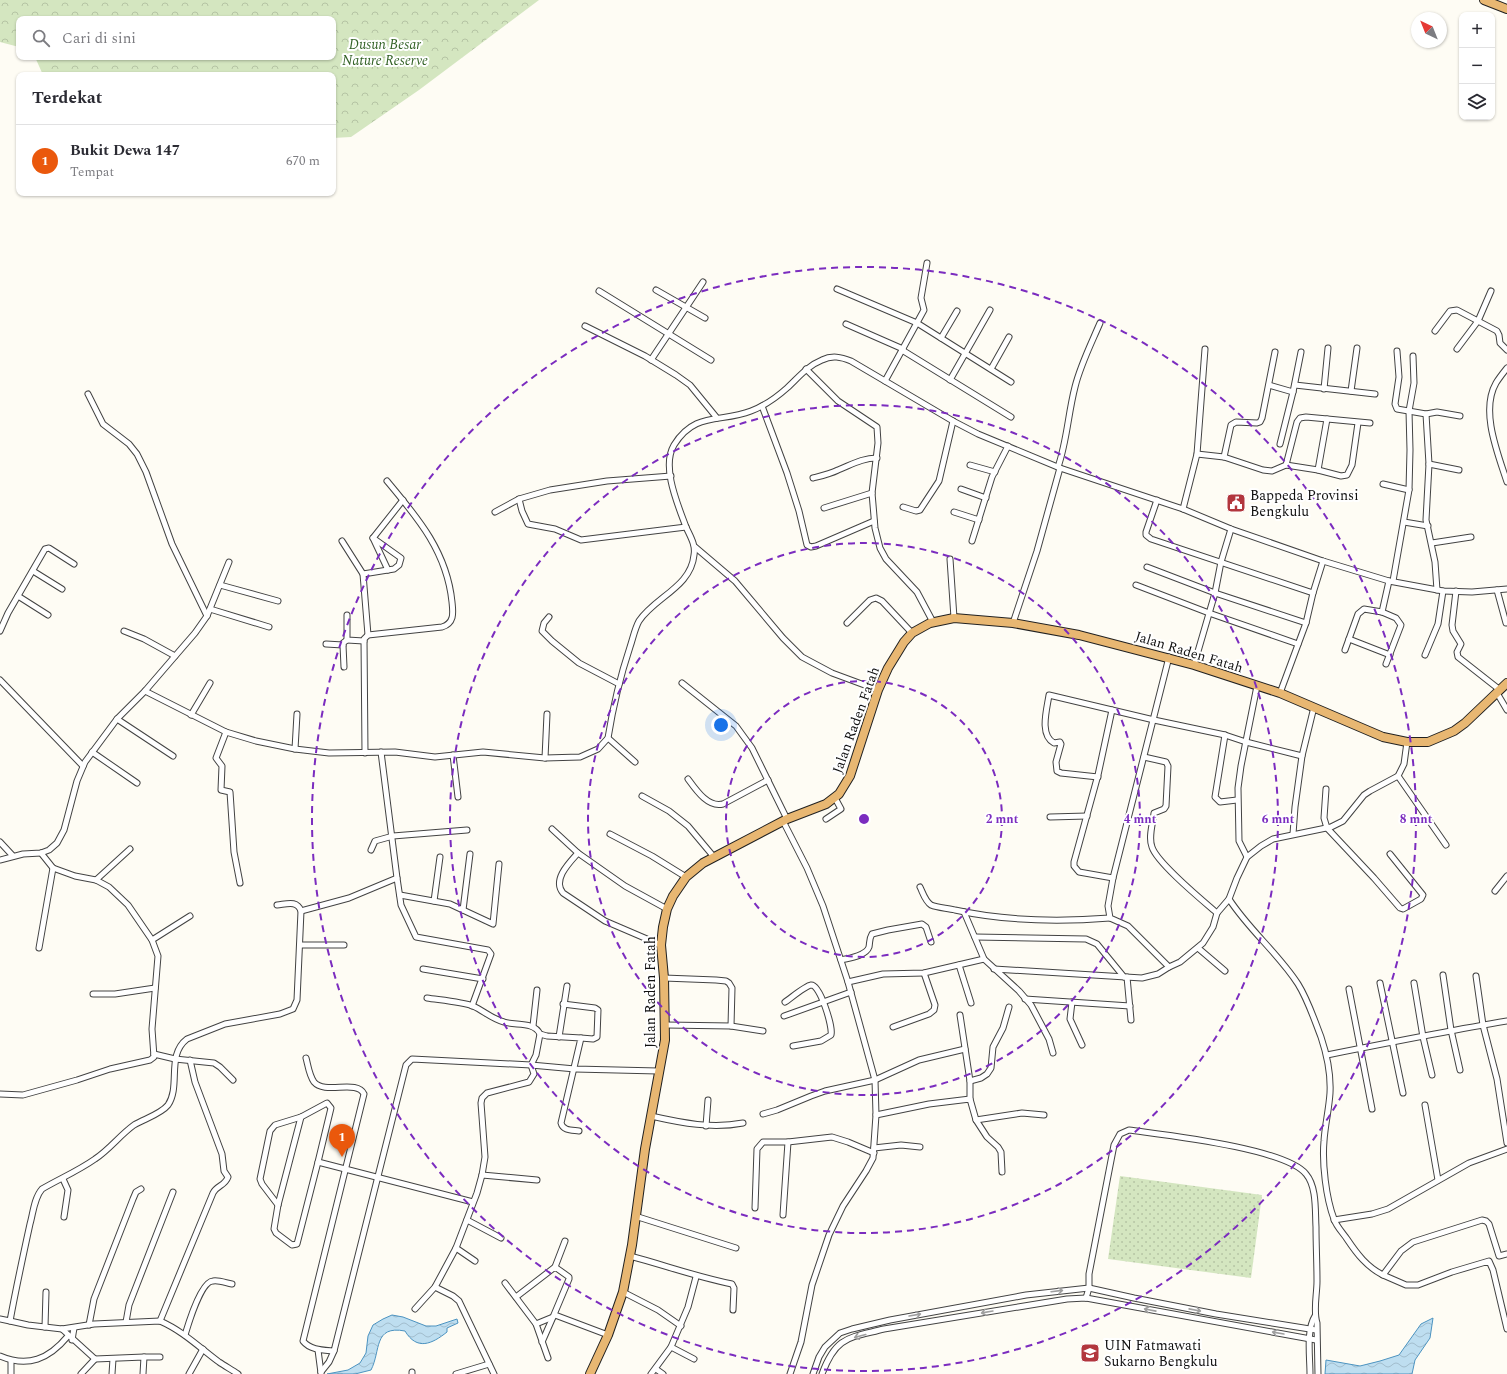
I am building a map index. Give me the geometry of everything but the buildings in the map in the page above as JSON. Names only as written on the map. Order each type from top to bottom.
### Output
[{"type":"highway","points":[[1484,0],[1507,9]]},
{"type":"highway","name":"Jalan Raden Fatah","points":[[590,1374],[608,1335],[623,1292],[630,1256],[645,1148],[658,1071],[662,1059],[666,1025],[661,945],[662,927],[667,909],[673,896],[686,877],[714,856],[785,820],[820,807],[835,798],[845,786],[850,776],[878,690],[894,658],[904,642],[912,633],[933,622],[954,618],[1013,623],[1079,635],[1194,664],[1280,693],[1377,735],[1407,742],[1428,742],[1454,731],[1465,723],[1507,683]]},
{"type":"street","points":[[885,381],[924,310],[921,298],[928,263]]},
{"type":"street","points":[[651,360],[703,282]]},
{"type":"street","points":[[837,289],[917,323],[1012,382]]},
{"type":"street","points":[[656,290],[687,306],[705,318]]},
{"type":"street","points":[[599,291],[711,360]]},
{"type":"street","points":[[1457,349],[1478,321],[1491,292]]},
{"type":"street","points":[[1435,331],[1454,309],[1496,331],[1499,335],[1500,343],[1507,350]]},
{"type":"street","points":[[941,338],[957,310]]},
{"type":"street","points":[[950,380],[990,310]]},
{"type":"street","points":[[1013,623],[1037,551],[1064,449],[1075,386],[1100,323]]},
{"type":"street","points":[[846,324],[902,350],[1010,417]]},
{"type":"street","points":[[585,326],[651,360],[676,375],[690,385],[717,418]]},
{"type":"street","points":[[991,369],[1009,337]]},
{"type":"street","points":[[1324,389],[1328,348]]},
{"type":"street","points":[[1351,391],[1357,348]]},
{"type":"street","points":[[1183,509],[1197,454],[1205,349]]},
{"type":"street","points":[[1224,457],[1232,425],[1236,422],[1255,423],[1261,421],[1275,352]]},
{"type":"street","points":[[1280,444],[1295,385],[1301,352]]},
{"type":"street","points":[[1397,352],[1398,377],[1396,407],[1400,410],[1426,414],[1438,412],[1460,416]]},
{"type":"street","points":[[878,690],[832,673],[802,657],[778,632],[735,581],[695,547],[686,527],[673,490],[670,476],[669,463],[672,450],[682,435],[689,428],[706,420],[735,416],[753,411],[786,389],[806,369],[823,359],[836,356],[851,361],[978,434],[1059,467],[1183,509],[1231,529],[1323,561],[1391,581],[1443,591],[1472,592],[1507,589]]},
{"type":"street","points":[[1382,612],[1391,581],[1404,522],[1409,490],[1410,411],[1414,383],[1413,356]]},
{"type":"street","points":[[1507,368],[1493,389],[1490,416],[1494,438],[1507,482]]},
{"type":"street","points":[[806,369],[838,401],[877,427],[877,458],[872,493],[876,535],[883,554],[917,592],[933,622]]},
{"type":"street","points":[[1500,377],[1507,380]]},
{"type":"street","points":[[1269,385],[1293,392]]},
{"type":"street","points":[[1295,385],[1375,394]]},
{"type":"street","points":[[88,394],[103,424],[129,444],[137,454],[148,478],[172,544],[207,616]]},
{"type":"street","points":[[762,406],[787,473],[799,511],[807,545],[811,547],[816,546],[874,521]]},
{"type":"street","points":[[1426,414],[1429,464],[1426,514],[1435,562],[1437,590]]},
{"type":"street","points":[[1286,465],[1298,420],[1306,417],[1370,423]]},
{"type":"street","points":[[1318,470],[1327,419]]},
{"type":"street","points":[[903,507],[916,511],[920,510],[934,489],[940,476],[953,421]]},
{"type":"street","points":[[1197,454],[1224,457],[1263,470],[1272,471],[1286,465],[1318,470],[1341,476],[1347,475],[1352,465],[1358,423]]},
{"type":"street","points":[[972,541],[995,472],[1008,446]]},
{"type":"street","points":[[813,478],[837,471],[869,458],[877,458]]},
{"type":"street","points":[[1429,464],[1459,470]]},
{"type":"street","points":[[970,465],[995,472]]},
{"type":"street","points":[[495,512],[519,499],[550,490],[607,481],[670,476]]},
{"type":"street","points":[[368,635],[442,627],[452,621],[453,612],[451,593],[438,551],[426,530],[387,481]]},
{"type":"street","points":[[1383,484],[1409,490]]},
{"type":"street","points":[[961,489],[986,498]]},
{"type":"street","points":[[824,508],[872,493]]},
{"type":"street","points":[[519,499],[522,512],[528,524],[555,529],[580,540],[686,527]]},
{"type":"street","points":[[373,538],[403,500]]},
{"type":"street","points":[[1157,500],[1146,532],[1148,537],[1313,592]]},
{"type":"street","points":[[954,512],[979,520]]},
{"type":"street","points":[[1404,522],[1428,526]]},
{"type":"street","points":[[1194,664],[1215,593],[1221,562],[1231,529]]},
{"type":"street","points":[[1432,544],[1471,537]]},
{"type":"street","points":[[364,574],[394,569],[399,565],[401,558],[373,538]]},
{"type":"street","points":[[373,538],[388,570]]},
{"type":"street","points":[[342,540],[364,574],[368,635],[364,641],[365,753]]},
{"type":"street","points":[[145,691],[226,732],[256,741],[295,749],[329,753],[395,752],[435,757],[483,752],[545,758],[580,757],[598,749],[608,738],[619,684],[635,631],[640,621],[680,584],[686,576],[692,567],[695,547]]},
{"type":"street","points":[[0,631],[8,613],[45,549],[49,548],[74,564]]},
{"type":"street","points":[[950,559],[954,618]]},
{"type":"street","points":[[1280,693],[1306,623],[1313,592],[1323,561]]},
{"type":"street","points":[[0,860],[23,854],[41,853],[54,847],[60,839],[77,781],[83,766],[117,719],[145,691],[195,633],[207,616],[229,562]]},
{"type":"street","points":[[1147,567],[1215,593],[1306,623]]},
{"type":"street","points":[[33,571],[62,589]]},
{"type":"street","points":[[220,585],[278,601]]},
{"type":"street","points":[[1136,585],[1209,613],[1298,644]]},
{"type":"street","points":[[1497,590],[1506,623]]},
{"type":"street","points":[[1425,655],[1438,624],[1443,591]]},
{"type":"street","points":[[1456,591],[1452,625],[1453,630],[1461,644],[1457,652],[1458,657],[1498,692],[1507,710]]},
{"type":"street","points":[[18,596],[48,615]]},
{"type":"street","points":[[847,623],[870,600],[876,598],[882,601],[912,633]]},
{"type":"street","points":[[210,609],[269,627]]},
{"type":"street","points":[[1345,650],[1358,614],[1361,610],[1364,609],[1382,612],[1396,618],[1401,624],[1386,664]]},
{"type":"street","points":[[347,615],[347,640]]},
{"type":"street","points":[[549,617],[544,623],[542,630],[552,641],[579,664],[619,684]]},
{"type":"street","points":[[124,631],[144,639],[175,656]]},
{"type":"street","points":[[1349,639],[1390,655]]},
{"type":"street","points":[[344,667],[343,642],[347,640],[364,641]]},
{"type":"street","points":[[326,644],[343,645]]},
{"type":"street","points":[[1110,918],[1108,906],[1113,878],[1169,657]]},
{"type":"street","points":[[0,680],[83,766]]},
{"type":"street","points":[[191,715],[210,683]]},
{"type":"street","points":[[682,683],[740,730],[752,748],[768,780],[823,906],[851,992],[875,1080],[876,1116],[874,1150],[870,1166],[843,1206],[829,1235],[812,1285],[801,1342],[790,1374]]},
{"type":"street","points":[[1247,857],[1239,841],[1237,800],[1241,766],[1257,686]]},
{"type":"street","points":[[1098,777],[1061,773],[1057,771],[1056,762],[1061,744],[1060,742],[1054,743],[1049,740],[1046,734],[1045,724],[1049,695],[1154,720],[1226,735],[1246,742],[1302,756]]},
{"type":"street","points":[[1294,834],[1295,807],[1302,756],[1314,707]]},
{"type":"street","points":[[1112,710],[1098,777],[1074,866],[1079,872],[1113,878]]},
{"type":"street","points":[[295,749],[297,714]]},
{"type":"street","points":[[545,758],[547,714]]},
{"type":"street","points":[[117,719],[173,756]]},
{"type":"street","points":[[226,732],[216,758],[222,766],[222,790],[230,792],[234,852],[240,883]]},
{"type":"street","points":[[1226,735],[1215,797],[1220,802],[1237,800]]},
{"type":"street","points":[[608,738],[635,762]]},
{"type":"street","points":[[994,968],[1147,978],[1180,962],[1198,948],[1209,935],[1217,913],[1229,899],[1236,878],[1247,857],[1266,842],[1273,839],[1337,825],[1370,791],[1398,776],[1404,764],[1407,742]]},
{"type":"street","points":[[92,752],[137,783]]},
{"type":"street","points":[[381,752],[400,895],[402,905],[416,937],[488,950],[491,954],[472,1006]]},
{"type":"street","points":[[453,755],[458,797]]},
{"type":"street","points":[[1144,757],[1166,762],[1168,766],[1166,806],[1164,809],[1154,813],[1150,839],[1152,847],[1158,857],[1182,882],[1217,913]]},
{"type":"street","points":[[1398,776],[1446,845]]},
{"type":"street","points":[[688,779],[695,789],[707,801],[718,806],[768,780]]},
{"type":"street","points":[[1326,789],[1324,818],[1327,828],[1400,908],[1403,909],[1421,899],[1423,895],[1390,854]]},
{"type":"street","points":[[642,796],[668,811],[688,826],[714,856]]},
{"type":"street","points":[[826,820],[841,809],[835,798]]},
{"type":"street","points":[[1050,817],[1087,816]]},
{"type":"street","points":[[552,829],[578,853],[625,886],[667,909]]},
{"type":"street","points":[[371,850],[372,844],[375,841],[393,836],[466,830]]},
{"type":"street","points":[[610,834],[652,856],[686,877]]},
{"type":"street","points":[[0,842],[14,856]]},
{"type":"street","points":[[96,880],[130,849]]},
{"type":"street","points":[[0,1094],[23,1094],[77,1080],[110,1069],[150,1060],[153,1058],[154,1054],[152,1029],[158,956],[152,940],[128,905],[109,887],[96,880],[75,876],[53,868],[41,853]]},
{"type":"street","points":[[578,853],[563,872],[559,883],[560,889],[563,893],[604,921],[661,945]]},
{"type":"street","points":[[463,910],[470,854]]},
{"type":"street","points":[[434,901],[440,857]]},
{"type":"street","points":[[400,895],[450,904],[493,924],[499,864]]},
{"type":"street","points":[[39,948],[53,868]]},
{"type":"street","points":[[1495,891],[1507,876]]},
{"type":"street","points":[[301,911],[349,898],[398,878]]},
{"type":"street","points":[[920,887],[926,900],[932,905],[964,912],[1004,917],[1050,920],[1110,918],[1128,926],[1169,967]]},
{"type":"street","points":[[1229,899],[1239,914],[1284,965],[1298,984],[1310,1007],[1327,1055],[1330,1093],[1325,1128],[1323,1162],[1334,1220],[1360,1257],[1369,1266],[1383,1275],[1406,1285],[1418,1285],[1507,1254]]},
{"type":"street","points":[[10,1321],[19,1273],[39,1192],[94,1160],[134,1126],[167,1106],[171,1098],[175,1059],[183,1042],[187,1039],[226,1024],[280,1014],[293,1009],[297,1000],[301,911],[297,904],[277,905]]},
{"type":"street","points":[[964,912],[984,959],[1025,999],[1038,1016],[1049,1039],[1053,1053]]},
{"type":"street","points":[[152,940],[190,916]]},
{"type":"street","points":[[841,960],[866,951],[872,934],[888,930],[922,924],[926,927],[931,942]]},
{"type":"street","points":[[975,937],[1091,940],[1097,944],[1126,977],[1131,1020]]},
{"type":"street","points":[[300,946],[344,945]]},
{"type":"street","points":[[1198,948],[1225,971]]},
{"type":"street","points":[[848,982],[883,974],[924,973],[984,959]]},
{"type":"street","points":[[959,965],[971,1003]]},
{"type":"street","points":[[423,969],[483,979]]},
{"type":"street","points":[[893,1027],[929,1014],[934,1010],[935,1005],[924,973]]},
{"type":"street","points":[[1443,975],[1451,1030],[1460,1070]]},
{"type":"street","points":[[1476,976],[1483,1025],[1497,1079],[1507,1143]]},
{"type":"street","points":[[664,978],[721,980],[729,983],[732,988],[731,1026]]},
{"type":"street","points":[[1380,983],[1403,1093]]},
{"type":"street","points":[[1414,983],[1423,1037],[1432,1075]]},
{"type":"street","points":[[785,1002],[809,986],[813,985],[818,988],[824,1002],[832,1030],[831,1035],[821,1041],[793,1046]]},
{"type":"street","points":[[558,1037],[567,986]]},
{"type":"street","points":[[93,994],[115,994],[155,988]]},
{"type":"street","points":[[1350,989],[1372,1109]]},
{"type":"street","points":[[533,1026],[537,990]]},
{"type":"street","points":[[784,1016],[851,992]]},
{"type":"street","points":[[427,998],[472,1006],[488,1016],[505,1023],[533,1026],[540,1034],[558,1037],[596,1038],[599,1011],[595,1008],[563,1004]]},
{"type":"street","points":[[1025,999],[1130,1006]]},
{"type":"street","points":[[1072,1002],[1070,1019],[1082,1045]]},
{"type":"street","points":[[970,1081],[981,1078],[987,1074],[990,1068],[993,1048],[1003,1028],[1009,1007]]},
{"type":"street","points":[[960,1016],[970,1081],[970,1099],[976,1120],[987,1137],[1000,1149],[1002,1172]]},
{"type":"street","points":[[1327,1055],[1423,1037],[1451,1030],[1507,1021]]},
{"type":"street","points":[[666,1025],[731,1026],[763,1031]]},
{"type":"street","points":[[415,1309],[435,1287],[456,1248],[482,1175],[485,1157],[482,1127],[482,1098],[487,1093],[529,1082],[534,1074],[531,1065],[536,1055],[540,1034]]},
{"type":"street","points":[[579,1131],[565,1129],[561,1123],[575,1069],[581,1038]]},
{"type":"street","points":[[763,1114],[825,1091],[875,1080],[919,1060],[965,1049]]},
{"type":"street","points":[[154,1054],[175,1059],[214,1063],[224,1070],[233,1080]]},
{"type":"street","points":[[306,1058],[310,1075],[318,1085],[326,1087],[355,1088],[364,1092],[363,1101],[302,1341],[306,1345],[318,1350],[334,1351]]},
{"type":"street","points":[[321,1373],[329,1362],[334,1351],[408,1061],[412,1059],[531,1065],[575,1069],[658,1071]]},
{"type":"street","points":[[160,1321],[215,1188],[224,1184],[228,1177],[224,1171],[222,1154],[194,1082],[190,1060]]},
{"type":"street","points":[[876,1116],[929,1104],[970,1099]]},
{"type":"street","points":[[706,1126],[708,1100]]},
{"type":"street","points":[[278,1205],[262,1184],[260,1179],[270,1131],[275,1125],[301,1116],[328,1103],[331,1108],[297,1244],[295,1245],[292,1245],[274,1231],[278,1205],[301,1116]]},
{"type":"street","points":[[1425,1104],[1438,1180]]},
{"type":"street","points":[[976,1120],[1022,1113],[1044,1115]]},
{"type":"street","points":[[651,1116],[706,1126],[721,1126],[743,1123]]},
{"type":"street","points":[[1086,1298],[1089,1288],[1089,1274],[1114,1145],[1120,1134],[1129,1130],[1204,1141],[1269,1155],[1297,1166],[1306,1174],[1313,1188],[1316,1227],[1317,1282],[1315,1316],[1318,1374]]},
{"type":"street","points":[[755,1208],[757,1149],[763,1142],[788,1142],[832,1137],[874,1150],[901,1145],[920,1147]]},
{"type":"street","points":[[783,1215],[788,1142]]},
{"type":"street","points":[[1334,1220],[1381,1212],[1469,1163],[1507,1149]]},
{"type":"street","points":[[318,1162],[473,1202]]},
{"type":"street","points":[[482,1175],[537,1180]]},
{"type":"street","points":[[63,1179],[68,1190],[64,1216]]},
{"type":"street","points":[[89,1325],[94,1299],[133,1198],[136,1192],[141,1189]]},
{"type":"street","points":[[126,1322],[129,1305],[173,1192]]},
{"type":"street","points":[[635,1216],[736,1248]]},
{"type":"street","points":[[467,1220],[501,1238]]},
{"type":"street","points":[[1383,1275],[1400,1251],[1413,1242],[1482,1220],[1489,1224],[1499,1256]]},
{"type":"street","points":[[516,1297],[555,1267],[566,1241]]},
{"type":"street","points":[[456,1248],[475,1261]]},
{"type":"street","points":[[630,1256],[664,1265],[696,1276],[733,1285],[733,1310]]},
{"type":"street","points":[[1489,1261],[1493,1270],[1507,1329]]},
{"type":"street","points":[[542,1342],[569,1278],[555,1267]]},
{"type":"street","points":[[651,1374],[671,1347],[681,1326],[696,1276]]},
{"type":"street","points":[[185,1335],[198,1299],[208,1283],[213,1280],[232,1284]]},
{"type":"street","points":[[505,1283],[536,1324],[548,1358]]},
{"type":"street","points":[[435,1287],[453,1296],[459,1301],[494,1374]]},
{"type":"street","points":[[813,1374],[819,1357],[825,1347],[834,1337],[852,1329],[890,1320],[1026,1295],[1089,1288],[1179,1307],[1316,1330]]},
{"type":"street","points":[[45,1327],[46,1292]]},
{"type":"street","points":[[623,1292],[658,1310],[681,1326]]},
{"type":"street","points":[[822,1374],[829,1356],[838,1344],[855,1337],[884,1329],[1067,1299],[1086,1298],[1316,1340]]},
{"type":"street","points":[[536,1324],[554,1316],[608,1335]]},
{"type":"street","points":[[1310,1374],[1310,1330],[1311,1322],[1315,1316]]},
{"type":"street","points":[[0,1318],[10,1321],[62,1329],[89,1325],[160,1321],[170,1325],[185,1335],[238,1374]]},
{"type":"street","points":[[72,1340],[74,1328]]},
{"type":"street","points":[[62,1329],[72,1340],[95,1359],[160,1357]]},
{"type":"street","points":[[0,1356],[11,1361],[25,1362],[45,1356],[62,1343],[68,1336]]},
{"type":"street","points":[[671,1347],[694,1359]]},
{"type":"street","points":[[189,1374],[203,1349]]},
{"type":"street","points":[[318,1350],[321,1373]]},
{"type":"street","points":[[143,1374],[144,1357]]},
{"type":"street","points":[[81,1374],[95,1359]]},
{"type":"street","points":[[112,1374],[113,1359]]},
{"type":"street","points":[[11,1361],[11,1374]]},
{"type":"street","points":[[456,1374],[489,1364]]},
{"type":"street","points":[[656,1368],[663,1374]]},
{"type":"green space","name":"Dusun Besar Nature Reserve","points":[[0,0],[539,0],[419,90],[351,137],[336,138],[336,72],[42,72],[36,60],[336,60],[336,16],[16,16],[16,46],[0,42]]},
{"type":"green space","points":[[1120,1176],[1262,1195],[1251,1278],[1108,1259]]},
{"type":"water","points":[[392,1315],[403,1317],[426,1326],[436,1326],[457,1319],[458,1323],[447,1328],[447,1332],[436,1340],[425,1344],[415,1341],[405,1331],[395,1330],[388,1332],[380,1341],[371,1370],[355,1374],[327,1374],[348,1370],[360,1363],[366,1353],[368,1336],[373,1325]]},
{"type":"water","points":[[1433,1318],[1430,1338],[1415,1360],[1412,1374],[1325,1374],[1326,1360],[1360,1366],[1399,1355],[1421,1324]]},
{"type":"place","name":"Bappeda Provinsi Bengkulu","points":[[1236,503]]},
{"type":"place","name":"Bukit Dewa 147","points":[[342,1157]]},
{"type":"place","name":"UIN Fatmawati Sukarno Bengkulu","points":[[1090,1353]]}]
